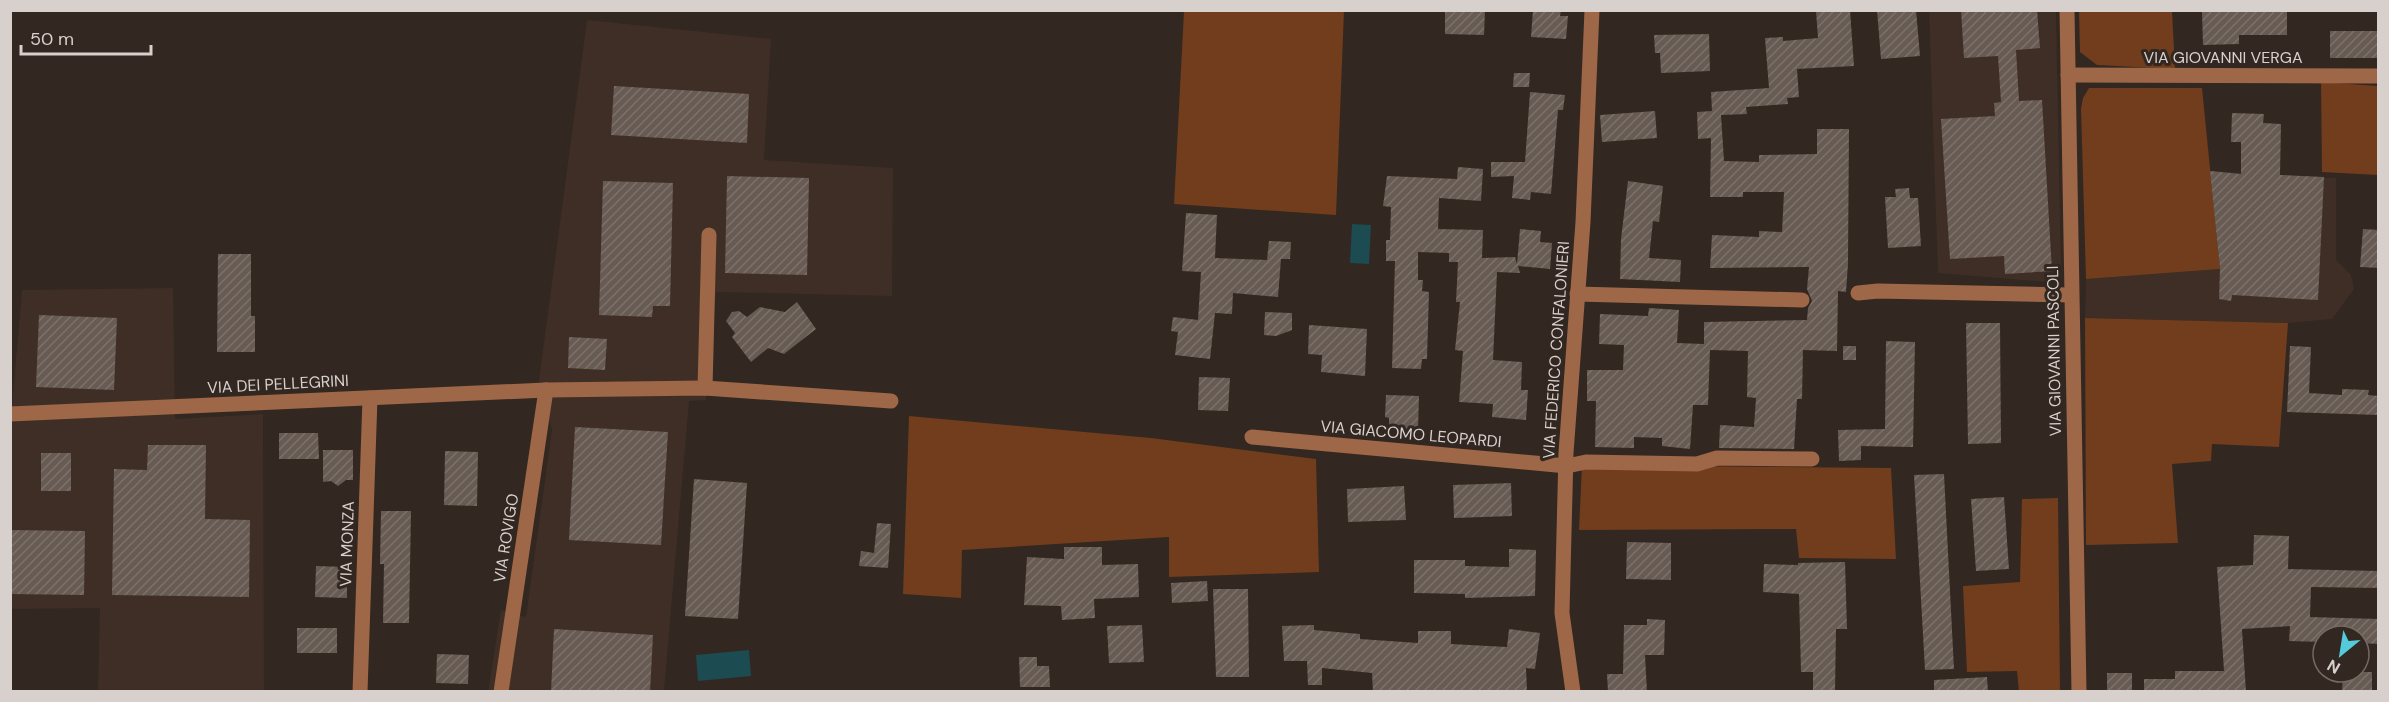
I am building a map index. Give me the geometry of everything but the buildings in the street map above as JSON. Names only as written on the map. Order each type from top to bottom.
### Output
[{"type":"street","name":"VIA FEDERICO CONFALONIERI","points":[[1574,692],[1562,613],[1567,466],[1583,222],[1592,10]]},
{"type":"street","name":"VIA GIOVANNI PASCOLI","points":[[2067,10],[2079,692]]},
{"type":"street","name":"VIA GIOVANNI VERGA","points":[[2068,75],[2379,76]]},
{"type":"street","points":[[705,388],[709,235]]},
{"type":"street","points":[[1858,293],[1878,291],[2071,295]]},
{"type":"street","points":[[1577,294],[1802,300]]},
{"type":"street","name":"VIA DEI PELLEGRINI","points":[[10,414],[546,390],[705,388],[891,401]]},
{"type":"street","name":"VIA ROVIGO","points":[[501,692],[546,390]]},
{"type":"street","name":"VIA MONZA","points":[[360,692],[370,398]]},
{"type":"street","name":"VIA GIACOMO LEOPARDI","points":[[1252,436],[1567,466],[1586,462],[1697,464],[1718,459],[1812,459]]},
{"type":"shaded area","points":[[1184,11],[1344,11],[1336,215],[1174,204]]},
{"type":"shaded area","points":[[1929,11],[2056,11],[2061,270],[2047,282],[1938,273]]},
{"type":"shaded area","points":[[2079,11],[2172,11],[2175,69],[2097,65],[2080,52]]},
{"type":"shaded area","points":[[587,20],[771,39],[764,160],[893,168],[892,296],[716,292],[706,400],[689,401],[664,691],[488,692],[501,610],[526,617],[552,430],[539,380]]},
{"type":"shaded area","points":[[2321,82],[2378,86],[2378,175],[2322,172]]},
{"type":"shaded area","points":[[2089,88],[2202,88],[2220,269],[2086,279],[2081,109],[2083,98]]},
{"type":"shaded area","points":[[2210,171],[2336,178],[2336,260],[2351,275],[2354,289],[2332,319],[2288,323],[2085,318],[2086,279],[2219,269]]},
{"type":"shaded area","points":[[173,288],[175,419],[263,414],[264,691],[98,691],[100,608],[11,609],[10,429],[22,290]]},
{"type":"shaded area","points":[[2085,318],[2288,323],[2279,447],[2212,444],[2211,461],[2172,464],[2178,543],[2086,545]]},
{"type":"shaded area","points":[[909,416],[1151,438],[1316,459],[1319,572],[1169,577],[1169,537],[962,550],[961,598],[903,594]]},
{"type":"shaded area","points":[[1582,465],[1891,468],[1896,559],[1799,558],[1796,529],[1579,530]]},
{"type":"shaded area","points":[[2058,498],[2060,691],[2019,691],[2017,671],[1967,672],[1963,586],[2020,582],[2022,499]]},
{"type":"water","points":[[1352,224],[1371,225],[1369,264],[1350,263]]},
{"type":"water","points":[[749,650],[751,676],[698,681],[696,655]]}]
